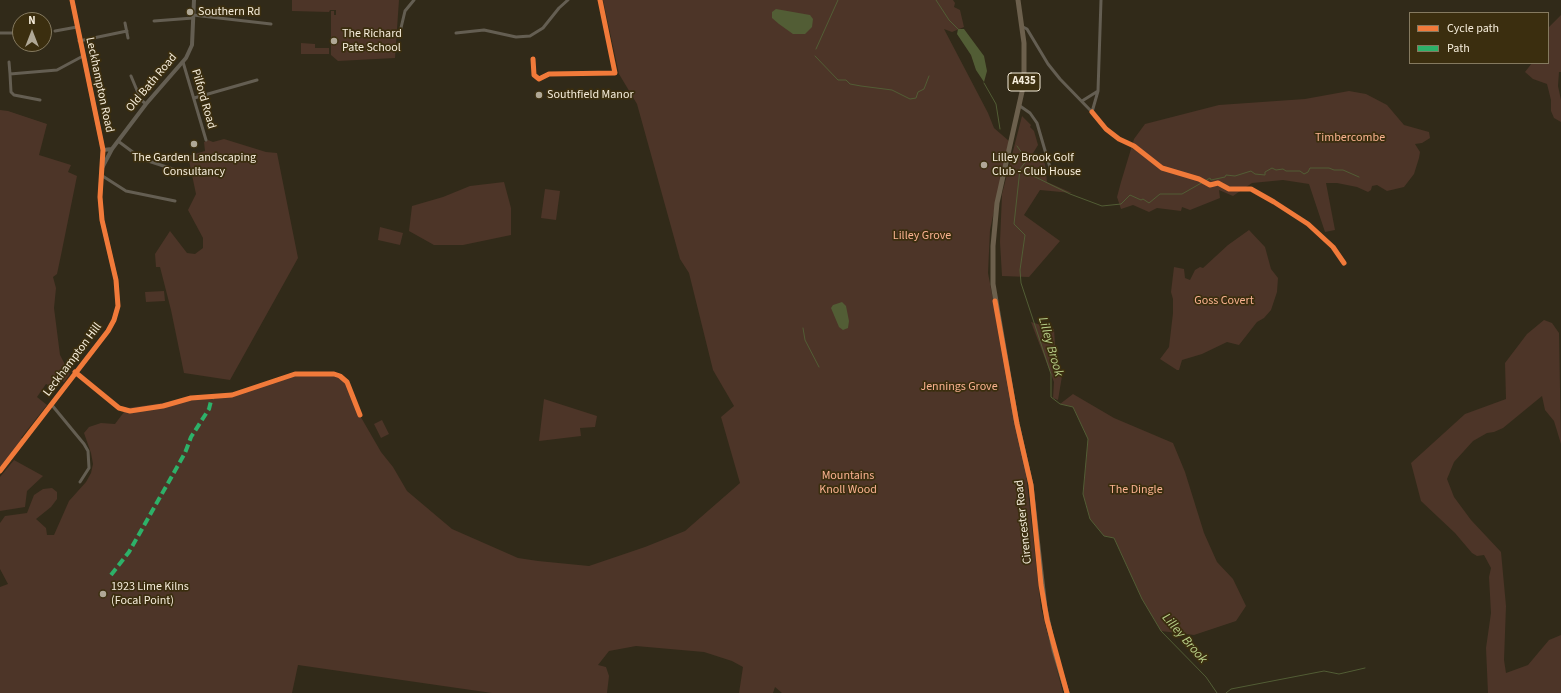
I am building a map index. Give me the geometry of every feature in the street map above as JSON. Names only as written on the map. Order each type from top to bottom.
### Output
[{"type":"main road","name":"Cirencester Road","points":[[1018,0],[1023,27],[1025,70],[1020,106],[1011,135],[998,199],[993,246],[993,284],[1016,419],[1031,485],[1045,608],[1054,650],[1068,693]]},
{"type":"street","name":"Leckhampton Road","points":[[72,0],[79,41],[98,117],[103,150],[101,175]]},
{"type":"street","name":"Old Bath Road","points":[[101,169],[112,149],[146,104],[183,62],[192,45],[194,0]]},
{"type":"street","points":[[400,32],[405,11],[414,0]]},
{"type":"street","points":[[456,33],[484,30],[516,37],[530,36],[543,28],[559,8],[568,0]]},
{"type":"street","points":[[533,59],[534,75],[539,79],[549,74],[615,73],[600,0]]},
{"type":"street","points":[[1023,27],[1027,29],[1040,52],[1056,74],[1092,112],[1098,90],[1101,0]]},
{"type":"street","points":[[154,21],[193,16],[271,24]]},
{"type":"street","points":[[125,23],[128,38]]},
{"type":"street","points":[[55,31],[77,27]]},
{"type":"street","points":[[79,41],[127,31]]},
{"type":"street","points":[[0,33],[12,33]]},
{"type":"street","points":[[10,74],[57,70],[83,56]]},
{"type":"street","points":[[9,62],[11,92],[17,96],[40,100]]},
{"type":"street","name":"Pilford Road","points":[[183,62],[206,140]]},
{"type":"street","points":[[131,76],[141,100],[146,104]]},
{"type":"street","points":[[194,98],[257,80]]},
{"type":"street","points":[[1082,101],[1098,90]]},
{"type":"street","points":[[1020,106],[1030,113],[1037,123],[1051,171]]},
{"type":"street","points":[[118,141],[142,159],[179,171]]},
{"type":"street","points":[[103,150],[112,149]]},
{"type":"street","points":[[101,175],[126,191],[175,201]]},
{"type":"street","name":"Leckhampton Hill","points":[[0,471],[110,327],[118,306],[116,280],[102,220],[101,175]]},
{"type":"street","points":[[75,372],[119,408],[130,411],[163,406],[191,398],[232,395],[295,374],[334,374],[342,377],[347,382],[360,415]]},
{"type":"street","points":[[52,404],[63,416],[88,452],[89,468],[80,482]]},
{"type":"green space","name":"The Richard Pate School","points":[[292,0],[399,0],[395,58],[338,61],[331,55],[331,11],[334,11],[334,15],[336,15],[336,10],[330,10],[329,12],[292,11]]},
{"type":"green space","points":[[603,0],[953,0],[955,3],[954,7],[960,10],[964,27],[952,32],[944,29],[988,113],[994,128],[1009,141],[990,230],[988,273],[1026,474],[1041,608],[1063,693],[782,693],[775,687],[773,693],[739,693],[743,667],[732,661],[704,652],[636,646],[609,651],[598,665],[606,667],[609,676],[607,693],[492,693],[298,665],[292,693],[0,693],[0,587],[8,584],[0,569],[0,523],[5,516],[27,513],[34,495],[43,489],[52,488],[57,492],[57,499],[51,507],[36,519],[46,528],[47,535],[54,535],[69,501],[86,482],[91,473],[93,464],[84,433],[89,427],[101,423],[115,424],[127,408],[199,398],[223,397],[295,374],[337,375],[347,382],[355,407],[381,452],[393,467],[407,491],[452,529],[518,558],[538,561],[589,566],[645,547],[685,531],[740,483],[721,417],[734,406],[713,370],[689,273],[680,259],[637,104],[619,74]]},
{"type":"green space","points":[[1561,15],[1561,72],[1559,72],[1558,86],[1561,100],[1561,122],[1554,118],[1551,111],[1551,100],[1547,84],[1533,79],[1525,72],[1531,64],[1549,64],[1549,27]]},
{"type":"green space","points":[[301,43],[315,44],[315,48],[329,48],[329,54],[301,54]]},
{"type":"green space","name":"Timbercombe","points":[[1349,91],[1366,94],[1387,105],[1404,125],[1429,132],[1430,138],[1422,143],[1415,144],[1420,152],[1419,158],[1414,174],[1404,187],[1387,191],[1377,185],[1372,186],[1371,190],[1368,192],[1357,187],[1337,183],[1326,183],[1335,230],[1325,232],[1309,184],[1283,180],[1252,183],[1233,196],[1219,190],[1220,198],[1190,210],[1182,207],[1181,211],[1157,208],[1149,212],[1133,205],[1121,209],[1117,197],[1121,182],[1134,139],[1145,124],[1219,105],[1305,99]]},
{"type":"green space","points":[[0,110],[8,111],[47,124],[39,155],[71,165],[68,172],[77,176],[57,274],[53,277],[56,288],[54,308],[60,355],[70,374],[64,382],[55,377],[52,387],[46,384],[37,397],[47,405],[21,438],[23,439],[0,471]]},
{"type":"green space","points":[[1022,116],[1031,125],[1030,127],[1034,131],[1038,145],[1032,155],[1032,161],[1042,159],[1045,164],[1047,182],[1072,193],[1040,190],[1024,215],[1060,241],[1029,277],[1002,276],[1000,242],[1002,194]]},
{"type":"green space","points":[[224,139],[266,152],[277,153],[298,258],[230,380],[184,373],[171,310],[160,267],[156,267],[155,254],[170,231],[187,253],[195,254],[203,248],[203,238],[188,210],[196,194],[188,156],[205,151],[204,142],[208,140],[213,142]]},
{"type":"green space","points":[[504,182],[511,208],[511,235],[463,245],[434,245],[409,231],[412,206],[443,197],[470,186]]},
{"type":"green space","points":[[545,189],[560,191],[556,220],[541,218]]},
{"type":"green space","points":[[380,227],[403,233],[400,245],[378,240]]},
{"type":"green space","name":"Goss Covert","points":[[1249,230],[1265,247],[1271,269],[1278,278],[1277,292],[1271,310],[1264,318],[1257,322],[1239,345],[1227,342],[1202,354],[1182,360],[1179,370],[1177,370],[1160,359],[1169,347],[1173,313],[1173,299],[1171,292],[1174,267],[1184,269],[1185,278],[1190,280],[1195,270],[1200,267],[1203,268],[1228,245]]},
{"type":"green space","points":[[164,291],[165,301],[146,302],[145,292]]},
{"type":"green space","points":[[1544,320],[1552,323],[1559,333],[1561,444],[1554,421],[1545,410],[1542,396],[1503,428],[1487,433],[1473,441],[1454,462],[1447,479],[1454,497],[1471,520],[1501,552],[1506,606],[1504,660],[1506,673],[1528,665],[1549,640],[1561,635],[1561,693],[1488,693],[1486,648],[1491,613],[1489,577],[1491,568],[1484,555],[1477,556],[1472,553],[1455,533],[1421,501],[1411,463],[1465,414],[1506,399],[1505,363],[1527,334]]},
{"type":"green space","points":[[1031,322],[1054,329],[1056,359],[1062,376],[1058,400],[1053,398],[1054,382]]},
{"type":"green space","name":"The Dingle","points":[[1073,394],[1114,418],[1173,443],[1185,472],[1204,533],[1217,562],[1233,579],[1246,606],[1236,621],[1194,635],[1161,631],[1142,599],[1114,538],[1104,536],[1090,519],[1083,494],[1088,439],[1073,407],[1060,404]]},
{"type":"green space","points":[[544,399],[597,416],[595,427],[580,428],[581,436],[539,441]]},
{"type":"green space","points":[[382,420],[389,434],[381,438],[374,424]]},
{"type":"green space","points":[[14,460],[43,476],[27,491],[25,507],[0,511],[0,477]]},
{"type":"shaded area","points":[[776,9],[810,15],[813,19],[812,27],[805,34],[793,34],[772,18],[772,12]]},
{"type":"shaded area","points":[[958,29],[964,29],[984,56],[987,71],[984,82],[976,70],[971,55],[957,34]]},
{"type":"shaded area","points":[[842,302],[846,306],[849,321],[848,328],[843,330],[839,327],[831,308],[833,305]]},
{"type":"waterway","points":[[816,49],[838,0]]},
{"type":"waterway","name":"Lilley Brook","points":[[936,0],[949,20],[959,30]]},
{"type":"waterway","points":[[815,56],[838,80],[846,80],[850,84],[892,90],[910,99],[916,98],[918,92],[924,89],[929,76]]},
{"type":"waterway","name":"Lilley Brook","points":[[984,83],[996,104],[1000,129]]},
{"type":"waterway","name":"Lilley Brook","points":[[1017,146],[1027,160],[1020,169],[1014,224],[1025,235],[1020,270],[1021,283],[1051,374],[1051,397],[1060,404],[1073,407],[1088,439],[1083,494],[1090,519],[1104,536],[1114,538],[1142,599],[1161,631],[1206,677],[1217,693]]},
{"type":"waterway","points":[[1021,170],[1070,194],[1102,206],[1121,204],[1130,195],[1141,200],[1143,199],[1149,203],[1160,194],[1182,194],[1210,178],[1211,180],[1225,177],[1226,175],[1235,176],[1251,171],[1255,174],[1265,175],[1265,172],[1272,168],[1276,170],[1283,169],[1286,171],[1300,171],[1304,174],[1308,172],[1310,168],[1329,168],[1334,170],[1343,170],[1359,177]]},
{"type":"waterway","points":[[803,328],[805,340],[819,367]]},
{"type":"waterway","points":[[1226,693],[1231,689],[1324,671],[1339,674],[1365,668]]},
{"type":"marked path","points":[[111,575],[129,552],[185,453],[191,437],[209,409],[212,397]]},
{"type":"cycle path","points":[[0,471],[108,331],[114,320],[118,306],[116,280],[102,220],[100,197],[103,150],[72,0]]},
{"type":"cycle path","points":[[533,59],[534,75],[539,79],[549,74],[615,73],[600,0]]},
{"type":"cycle path","points":[[1092,112],[1106,129],[1119,139],[1134,146],[1162,168],[1199,179],[1210,185],[1218,183],[1229,189],[1251,189],[1274,202],[1308,224],[1333,247],[1344,263]]},
{"type":"cycle path","points":[[995,301],[1017,424],[1031,485],[1041,585],[1047,620],[1067,693]]},
{"type":"cycle path","points":[[75,372],[119,408],[130,411],[163,406],[191,398],[232,395],[295,374],[334,374],[340,376],[347,382],[360,415]]},
{"type":"place","name":"Southern Rd","points":[[190,12]]},
{"type":"place","name":"The Richard Pate School","points":[[334,41]]},
{"type":"place","name":"Southfield Manor","points":[[539,95]]},
{"type":"place","name":"The Garden Landscaping Consultancy","points":[[194,144]]},
{"type":"place","name":"Lilley Brook Golf Club - Club House","points":[[984,165]]},
{"type":"place","name":"1923 Lime Kilns (Focal Point)","points":[[103,594]]},
{"type":"park label","name":"Lilley Grove","points":[[922,236]]},
{"type":"park label","name":"Jennings Grove","points":[[959,387]]},
{"type":"park label","name":"Mountains Knoll Wood","points":[[848,483]]}]
